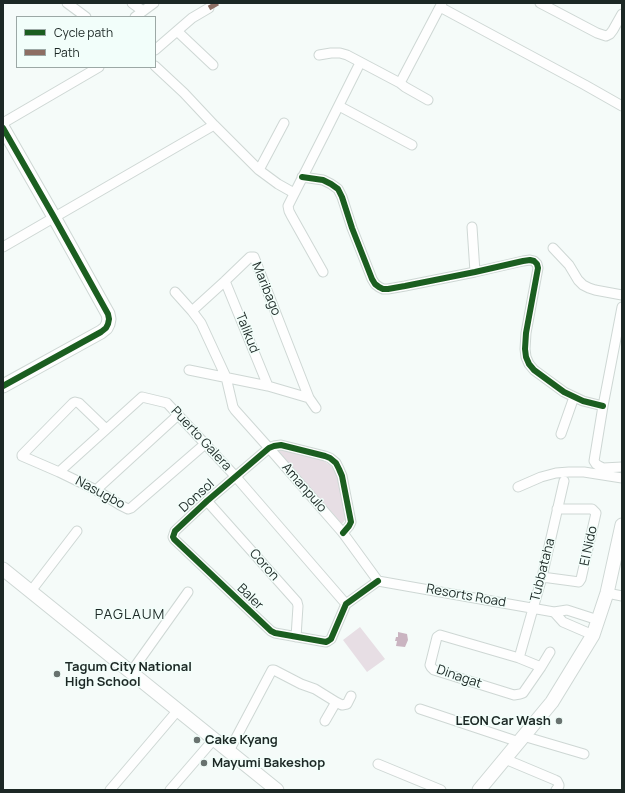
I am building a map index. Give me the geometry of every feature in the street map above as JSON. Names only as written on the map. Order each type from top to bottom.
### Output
[{"type":"street","points":[[66,3],[85,16]]},
{"type":"street","points":[[132,3],[144,11]]},
{"type":"street","points":[[136,16],[154,3]]},
{"type":"street","points":[[540,3],[597,33],[606,36],[613,30],[622,14]]},
{"type":"street","points":[[400,84],[441,5],[622,106]]},
{"type":"street","points":[[156,49],[192,18],[209,8]]},
{"type":"street","points":[[177,31],[213,65]]},
{"type":"street","points":[[319,55],[340,53],[346,55],[428,100]]},
{"type":"street","points":[[323,272],[289,211],[289,203],[360,62]]},
{"type":"street","points":[[156,67],[184,93],[259,170],[278,184],[294,193]]},
{"type":"street","points":[[3,123],[97,68]]},
{"type":"street","points":[[339,106],[412,145]]},
{"type":"street","points":[[259,170],[284,123]]},
{"type":"street","points":[[3,247],[214,125]]},
{"type":"street","points":[[3,128],[109,318],[106,328],[101,332],[3,386]]},
{"type":"street","points":[[302,177],[323,180],[338,189],[372,279],[379,287],[388,289],[523,261],[530,260],[537,264],[538,268],[526,333],[525,348],[526,357],[529,364],[534,370],[552,384],[574,397],[592,404],[603,406]]},
{"type":"street","points":[[472,227],[475,272]]},
{"type":"street","points":[[553,248],[569,265],[578,280],[583,285],[595,290],[622,295]]},
{"type":"street","name":"Maribago","points":[[192,311],[250,257],[252,256],[255,258],[308,398],[316,408]]},
{"type":"street","name":"Talikud","points":[[225,281],[268,386]]},
{"type":"street","name":"Amanpulo","points":[[175,292],[192,311],[203,328],[226,377],[234,408],[343,533],[378,581]]},
{"type":"street","points":[[622,307],[594,461],[603,468],[622,468]]},
{"type":"street","points":[[189,370],[268,386],[308,398]]},
{"type":"street","name":"Puerto Galera","points":[[106,429],[142,396],[167,403],[236,476],[346,604]]},
{"type":"street","points":[[562,434],[574,397]]},
{"type":"street","name":"Nasugbo","points":[[106,429],[79,403],[75,402],[22,454],[22,456],[96,490],[127,508],[131,508],[205,444]]},
{"type":"street","points":[[96,490],[178,415]]},
{"type":"street","points":[[59,472],[106,429]]},
{"type":"street","points":[[269,448],[284,445],[330,458],[336,463],[342,476],[350,522],[350,526],[343,533]]},
{"type":"street","name":"Donsol","points":[[173,534],[207,501],[269,448]]},
{"type":"street","points":[[518,487],[541,476],[563,472],[584,472],[622,478]]},
{"type":"street","name":"Tubbataha","points":[[519,658],[542,577],[564,481]]},
{"type":"street","name":"Coron","points":[[207,501],[297,602],[296,637]]},
{"type":"street","name":"El Nido","points":[[542,577],[579,582],[581,579],[596,513],[592,509],[557,509]]},
{"type":"street","points":[[479,790],[552,702],[592,635],[607,593],[622,525]]},
{"type":"street","points":[[31,591],[77,531]]},
{"type":"street","name":"Baler","points":[[173,534],[174,539],[270,631],[326,642],[331,639],[346,604]]},
{"type":"street","points":[[4,572],[31,591],[277,790]]},
{"type":"street","points":[[346,604],[378,581]]},
{"type":"street","name":"Resorts Road","points":[[378,581],[554,612],[567,610],[598,620]]},
{"type":"street","points":[[131,672],[188,592]]},
{"type":"street","points":[[607,593],[622,596]]},
{"type":"street","name":"Resorts Road","points":[[554,612],[563,622],[592,635]]},
{"type":"street","name":"Dinagat","points":[[541,667],[519,658],[440,635],[437,637],[430,665],[434,670],[514,695],[523,693],[541,667],[550,652]]},
{"type":"street","points":[[229,751],[272,670],[315,689],[342,705],[349,702],[352,696]]},
{"type":"street","points":[[325,721],[336,702]]},
{"type":"street","points":[[420,709],[521,739],[584,754]]},
{"type":"street","points":[[110,790],[178,710]]},
{"type":"street","points":[[170,790],[214,739]]},
{"type":"street","points":[[505,758],[558,781],[559,786],[556,790]]},
{"type":"street","points":[[378,764],[441,790]]},
{"type":"shaded area","points":[[277,450],[296,450],[318,457],[330,465],[336,472],[348,516],[342,524]]},
{"type":"shaded area","points":[[360,627],[385,659],[367,672],[343,640]]},
{"type":"shaded area","points":[[398,632],[407,634],[408,640],[405,647],[396,646],[397,641],[395,641],[396,637],[398,637]]},
{"type":"marked path","points":[[209,8],[218,3]]},
{"type":"cycle path","points":[[3,128],[108,314],[109,319],[106,328],[101,332],[3,386]]},
{"type":"cycle path","points":[[302,177],[323,180],[338,189],[372,279],[375,284],[383,289],[405,286],[523,261],[534,261],[538,268],[526,333],[525,349],[529,364],[534,370],[564,392],[583,401],[603,406]]},
{"type":"cycle path","points":[[343,533],[351,522],[342,476],[336,463],[325,456],[281,445],[269,448],[207,501],[175,531],[173,537],[271,631],[275,633],[326,642],[328,641],[331,639],[346,604],[378,581]]},
{"type":"place","name":"Tagum City National High School","points":[[57,674]]},
{"type":"place","name":"LEON Car Wash","points":[[559,721]]},
{"type":"place","name":"Cake Kyang","points":[[197,740]]},
{"type":"place","name":"Mayumi Bakeshop","points":[[204,763]]},
{"type":"district","name":"PAGLAUM","points":[[130,615]]}]
